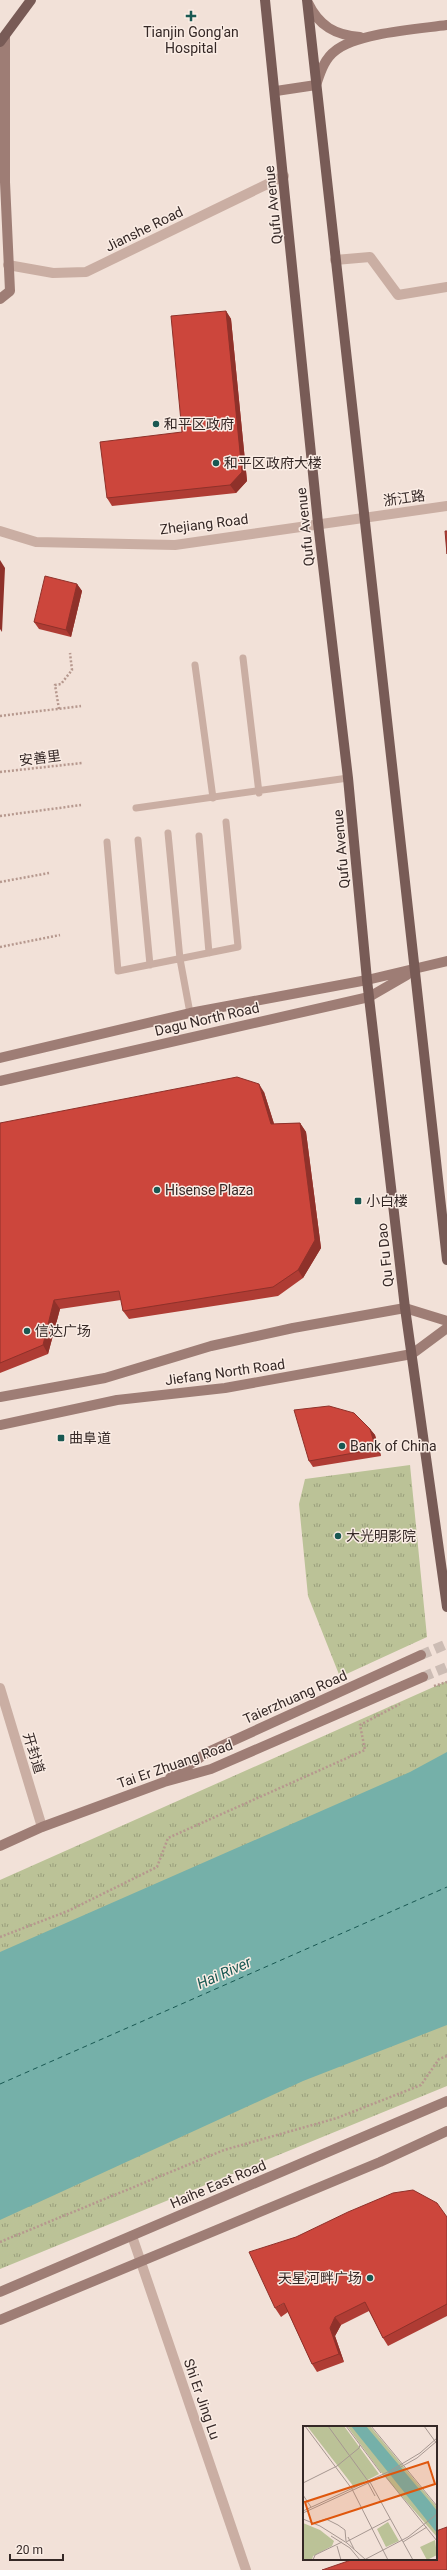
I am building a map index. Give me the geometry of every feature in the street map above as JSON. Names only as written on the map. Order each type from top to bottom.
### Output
[{"type":"main road","points":[[0,299],[10,291],[5,182],[2,40],[31,0]]},
{"type":"main road","name":"Qufu Avenue","points":[[265,0],[276,91],[318,523],[348,778],[367,980]]},
{"type":"main road","points":[[307,1],[314,16],[332,31],[344,36],[366,38]]},
{"type":"main road","points":[[307,1],[447,1260]]},
{"type":"main road","points":[[316,86],[327,59],[334,51],[347,43],[366,38],[447,25]]},
{"type":"main road","points":[[276,91],[316,86]]},
{"type":"main road","name":"Dagu North Road","points":[[0,1058],[190,1013],[367,980],[415,970],[447,961]]},
{"type":"main road","name":"Dagu North Road","points":[[0,1081],[369,997],[415,970]]},
{"type":"main road","name":"Qu Fu Dao","points":[[367,980],[405,1308],[447,1608]]},
{"type":"main road","name":"Jiefang North Road","points":[[0,1397],[105,1378],[211,1346],[293,1328],[405,1308],[447,1321]]},
{"type":"main road","name":"Jiefang North Road","points":[[0,1425],[117,1400],[225,1388],[412,1354],[447,1328]]},
{"type":"main road","name":"Taierzhuang Road","points":[[164,1782],[208,1752],[420,1655]]},
{"type":"main road","name":"Tai Er Zhuang Road","points":[[0,1846],[42,1827],[164,1782],[212,1769],[423,1677]]},
{"type":"main road","name":"Haihe East Road","points":[[0,2292],[447,2101]]},
{"type":"main road","points":[[0,2320],[380,2162],[447,2131]]},
{"type":"street","name":"Jianshe Road","points":[[8,265],[53,273],[86,272],[284,176]]},
{"type":"street","points":[[335,260],[370,257],[398,295],[447,287]]},
{"type":"street","name":"浙江路","points":[[364,518],[447,506]]},
{"type":"street","name":"Zhejiang Road","points":[[0,531],[36,542],[175,545],[318,523],[364,518]]},
{"type":"street","name":"开封道","points":[[0,1688],[42,1827]]},
{"type":"street","name":"Shi Er Jing Lu","points":[[132,2236],[246,2570]]},
{"type":"lane","points":[[243,658],[259,793]]},
{"type":"lane","points":[[195,665],[212,798]]},
{"type":"lane","points":[[136,808],[259,793],[348,778]]},
{"type":"lane","points":[[107,842],[118,971],[238,947],[226,822]]},
{"type":"lane","points":[[168,833],[180,959],[190,1013]]},
{"type":"lane","points":[[199,836],[209,953]]},
{"type":"lane","points":[[138,840],[150,965]]},
{"type":"path","points":[[59,709],[55,685],[61,684],[72,670],[70,653]]},
{"type":"path","points":[[0,716],[81,706]]},
{"type":"path","name":"安善里","points":[[0,772],[82,763]]},
{"type":"path","points":[[0,816],[81,805]]},
{"type":"path","points":[[0,882],[49,873]]},
{"type":"path","points":[[0,947],[60,935]]},
{"type":"path","points":[[0,1937],[68,1911],[157,1867],[168,1838],[365,1750],[360,1725],[387,1712]]},
{"type":"path","points":[[0,2242],[224,2150],[337,2118],[421,2085],[439,2059],[447,2056]]},
{"type":"green space","name":"大光明影院","points":[[410,1465],[427,1637],[340,1677],[308,1596],[299,1504],[305,1479]]},
{"type":"green space","points":[[447,1681],[447,2086],[0,2269],[0,1880]]},
{"type":"water","name":"Hai River","points":[[447,1752],[447,2025],[303,2081],[0,2220],[0,1952],[410,1772]]},
{"type":"building","points":[[226,311],[242,472],[230,485],[107,498],[100,442],[182,432],[171,316]]},
{"type":"building","points":[[445,531],[447,531],[447,554]]},
{"type":"building","points":[[45,576],[77,584],[66,630],[34,622]]},
{"type":"building","name":"Hisense Plaza","points":[[237,1077],[259,1084],[271,1124],[300,1123],[315,1240],[298,1270],[273,1287],[123,1311],[119,1291],[54,1300],[43,1345],[0,1363],[0,1123]]},
{"type":"building","name":"Bank of China","points":[[329,1406],[354,1413],[370,1429],[376,1449],[309,1461],[294,1410]]},
{"type":"building","points":[[413,2190],[437,2203],[447,2217],[447,2304],[383,2338],[365,2302],[335,2317],[330,2328],[339,2354],[312,2364],[284,2303],[275,2308],[249,2252],[296,2237],[348,2212],[393,2193]]},
{"type":"building","points":[[447,2527],[447,2570],[322,2570],[351,2560],[437,2560],[437,2531]]},
{"type":"ferry route","points":[[0,2084],[447,1887]]},
{"type":"tunnel","points":[[421,1655],[447,1644]]},
{"type":"tunnel","points":[[423,1677],[447,1667]]},
{"type":"place","name":"Tianjin Gong'an Hospital","points":[[191,16]]},
{"type":"place","name":"和平区政府","points":[[156,424]]},
{"type":"place","name":"和平区政府大楼","points":[[216,463]]},
{"type":"place","name":"Hisense Plaza","points":[[157,1190]]},
{"type":"place","name":"小白楼","points":[[358,1201]]},
{"type":"place","name":"信达广场","points":[[27,1331]]},
{"type":"place","name":"曲阜道","points":[[61,1438]]},
{"type":"place","name":"Bank of China","points":[[342,1446]]},
{"type":"place","name":"大光明影院","points":[[338,1536]]},
{"type":"place","name":"天星河畔广场","points":[[370,2278]]}]
